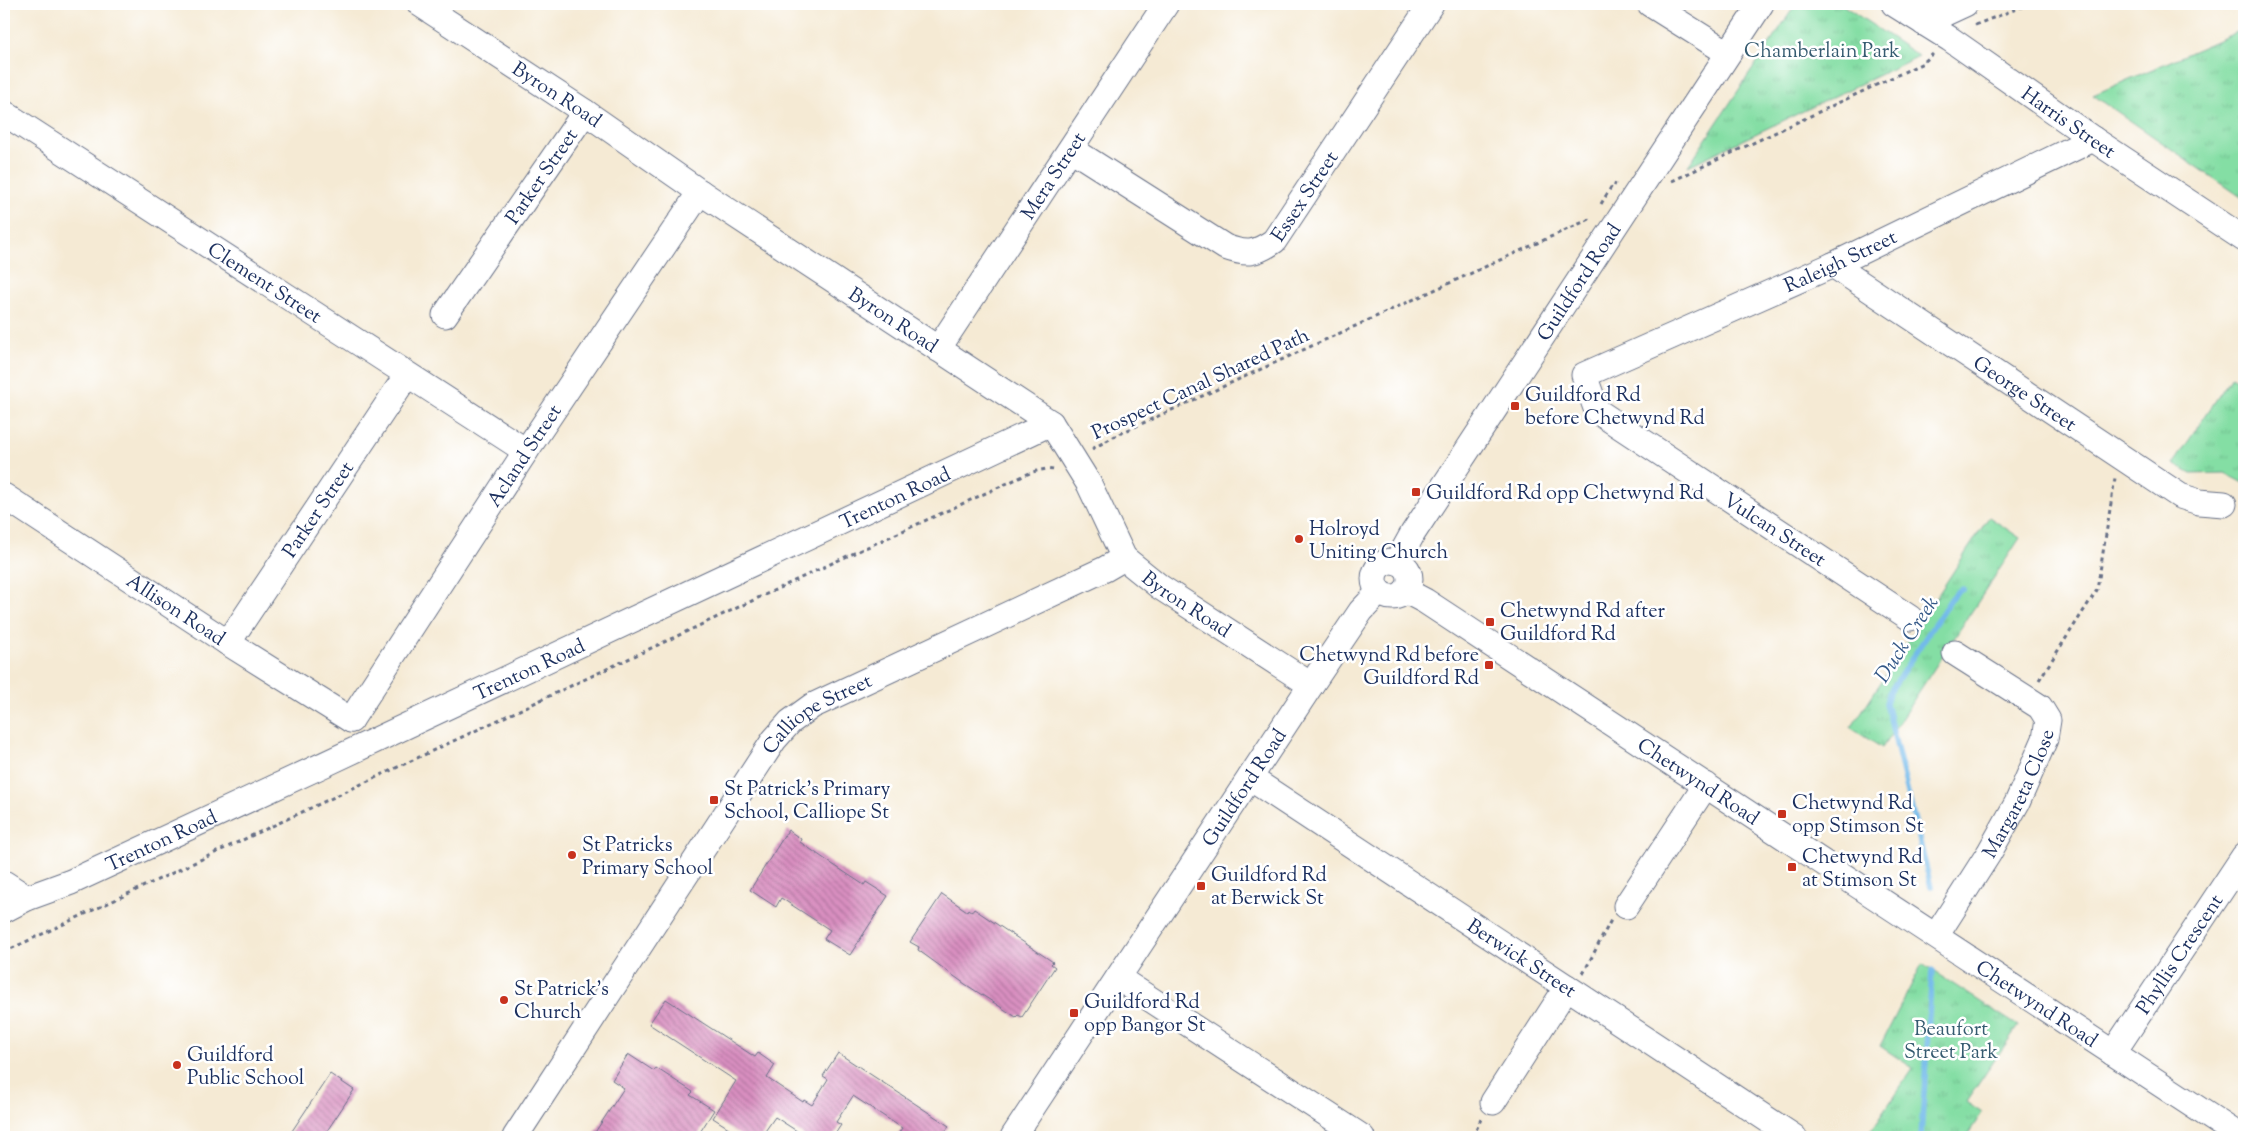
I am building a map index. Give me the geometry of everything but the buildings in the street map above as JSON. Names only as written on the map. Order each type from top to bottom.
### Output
[{"type":"street","name":"Byron Road","points":[[420,4],[1050,423],[1084,476],[1124,558],[1160,587],[1311,685]]},
{"type":"street","name":"Mera Street","points":[[938,349],[1166,4]]},
{"type":"street","name":"Essex Street","points":[[1071,149],[1225,248],[1242,253],[1260,251],[1274,241],[1431,4]]},
{"type":"street","points":[[1650,4],[1728,53]]},
{"type":"street","name":"Guildford Road","points":[[1397,562],[1413,533],[1761,4]]},
{"type":"street","name":"Harris Street","points":[[1894,4],[1950,39],[2093,139],[2244,239]]},
{"type":"street","points":[[1924,23],[1965,4]]},
{"type":"street","name":"Parker Street","points":[[445,315],[585,112]]},
{"type":"street","name":"Clement Street","points":[[4,113],[526,452]]},
{"type":"street","name":"Raleigh Street","points":[[1584,375],[1833,265],[2093,139]]},
{"type":"street","name":"Acland Street","points":[[351,720],[526,452],[700,192]]},
{"type":"street","name":"George Street","points":[[1833,265],[2180,496],[2200,502],[2224,504]]},
{"type":"street","name":"Parker Street","points":[[228,643],[407,375]]},
{"type":"street","name":"Vulcan Street","points":[[1584,375],[1597,411],[1910,618]]},
{"type":"street","name":"Trenton Road","points":[[4,910],[28,898],[71,882],[360,748],[806,540],[1050,423]]},
{"type":"street","name":"Allison Road","points":[[4,496],[228,643],[351,720]]},
{"type":"street","name":"Calliope Street","points":[[515,1137],[774,740],[790,722],[812,706],[1124,558]]},
{"type":"street","points":[[1386,562],[1397,562],[1407,568],[1409,586],[1406,591],[1396,597],[1384,596],[1379,592],[1374,581],[1376,570],[1386,562]]},
{"type":"street","name":"Chetwynd Road","points":[[1406,591],[1425,601],[2241,1137]]},
{"type":"street","name":"Guildford Road","points":[[1013,1137],[1311,685],[1361,611],[1379,592]]},
{"type":"street","name":"Margareta Close","points":[[1936,936],[1989,853],[2018,802],[2044,739],[2048,720],[2040,707],[1955,653]]},
{"type":"street","points":[[351,720],[360,748]]},
{"type":"street","name":"Berwick Street","points":[[1250,778],[1575,981],[1794,1137]]},
{"type":"street","points":[[1626,906],[1706,785]]},
{"type":"street","name":"Phyllis Crescent","points":[[2113,1053],[2244,856]]},
{"type":"street","points":[[4,883],[28,898]]},
{"type":"street","points":[[1118,978],[1362,1137]]},
{"type":"street","points":[[1493,1102],[1575,981]]},
{"type":"path","points":[[1670,182],[1923,63],[1950,39],[1973,26],[2029,4]]},
{"type":"path","points":[[1600,205],[1613,184],[1634,196]]},
{"type":"path","name":"Prospect Canal Shared Path","points":[[1084,476],[1091,450],[1119,434],[1591,219],[1596,212]]},
{"type":"path","points":[[2027,699],[2097,590],[2118,455]]},
{"type":"path","points":[[4,952],[1032,472],[1046,469],[1084,476]]},
{"type":"path","points":[[1575,981],[1597,949],[1609,922],[1626,906]]},
{"type":"green space","name":"Chamberlain Park","points":[[1796,4],[1841,4],[1919,56],[1688,166]]},
{"type":"green space","points":[[2244,29],[2244,199],[2093,95]]},
{"type":"green space","points":[[2232,376],[2244,384],[2244,483],[2225,473],[2191,474],[2173,464]]},
{"type":"green space","points":[[1989,517],[2020,538],[1882,748],[1851,728]]},
{"type":"green space","name":"Beaufort Street Park","points":[[1922,964],[2018,1026],[1966,1102],[1982,1113],[1966,1137],[1867,1137],[1913,1068],[1880,1046]]},
{"type":"waterway","name":"Duck Creek","points":[[1931,887],[1886,703],[1889,693],[1951,599],[1957,592],[1963,589]]},
{"type":"waterway","name":"Duck Creek","points":[[1921,1137],[1932,971]]},
{"type":"place","name":"Guildford Rd before Chetwynd Rd","points":[[1515,406]]},
{"type":"place","name":"Guildford Rd opp Chetwynd Rd","points":[[1416,492]]},
{"type":"place","name":"Holroyd Uniting Church","points":[[1299,539]]},
{"type":"place","name":"Chetwynd Rd after Guildford Rd","points":[[1490,622]]},
{"type":"place","name":"Chetwynd Rd before Guildford Rd","points":[[1489,665]]},
{"type":"place","name":"St Patrick's Primary School, Calliope St","points":[[714,800]]},
{"type":"place","name":"Chetwynd Rd opp Stimson St","points":[[1782,814]]},
{"type":"place","name":"St Patricks Primary School","points":[[572,855]]},
{"type":"place","name":"Chetwynd Rd at Stimson St","points":[[1792,867]]},
{"type":"place","name":"Guildford Rd at Berwick St","points":[[1201,886]]},
{"type":"place","name":"St Patrick's Church","points":[[504,1000]]},
{"type":"place","name":"Guildford Rd opp Bangor St","points":[[1074,1013]]},
{"type":"place","name":"Guildford Public School","points":[[177,1065]]}]
